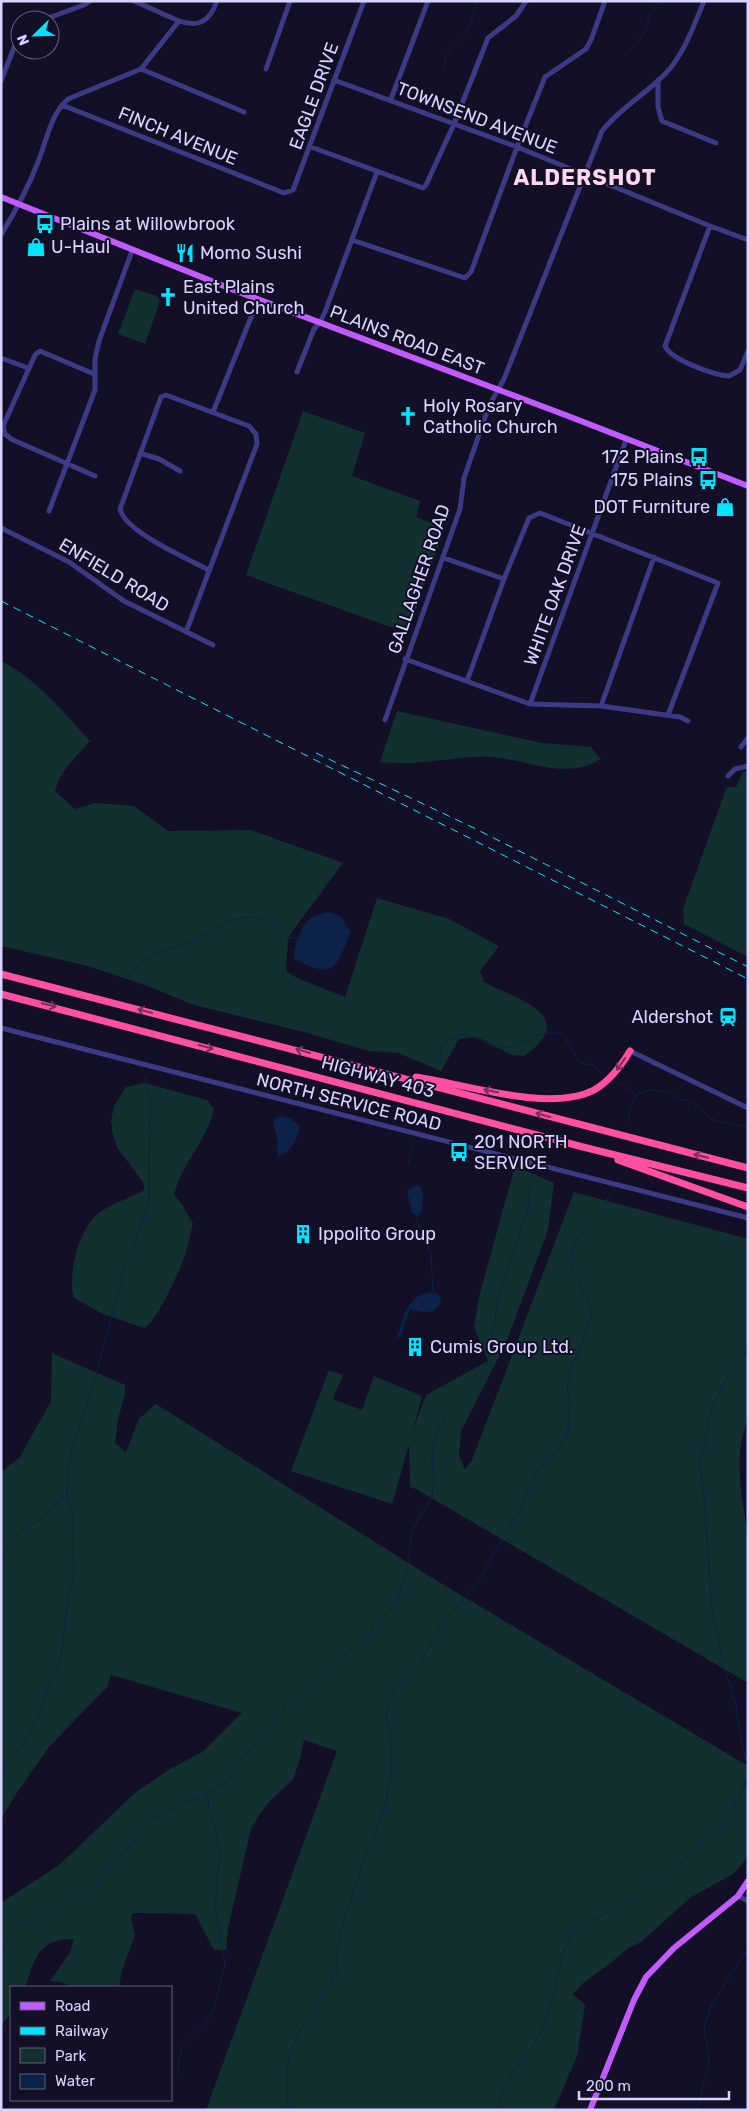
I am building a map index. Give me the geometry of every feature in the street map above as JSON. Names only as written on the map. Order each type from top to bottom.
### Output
[{"type":"highway","name":"HIGHWAY 403","points":[[1,974],[748,1168]]},
{"type":"highway","name":"HIGHWAY 403","points":[[1,994],[582,1147],[748,1188]]},
{"type":"highway","points":[[384,1072],[546,1099],[577,1096],[593,1090],[608,1079],[630,1051]]},
{"type":"highway","points":[[582,1147],[748,1206]]},
{"type":"main road","name":"PLAINS ROAD EAST","points":[[1,197],[258,300],[568,416],[748,486]]},
{"type":"main road","points":[[590,2110],[634,2000],[646,1976],[674,1948],[738,1896],[748,1881]]},
{"type":"street","points":[[60,14],[90,1]]},
{"type":"street","points":[[134,1],[190,25],[206,19],[213,12],[217,1]]},
{"type":"street","points":[[266,69],[290,1]]},
{"type":"street","name":"EAGLE DRIVE","points":[[284,194],[293,190],[311,147],[364,1]]},
{"type":"street","points":[[391,99],[428,1]]},
{"type":"street","points":[[311,147],[422,188],[426,185],[454,124],[488,38],[516,16],[526,1]]},
{"type":"street","points":[[352,240],[465,278],[471,272],[517,146],[545,77],[586,49],[605,1]]},
{"type":"street","name":"GALLAGHER ROAD","points":[[385,720],[405,659],[444,558],[460,509],[464,478],[489,406],[498,391],[528,318],[602,131],[666,73],[678,56],[704,1]]},
{"type":"street","points":[[1,236],[19,204],[55,116],[62,105],[68,99],[141,69],[179,21]]},
{"type":"street","points":[[1,81],[10,58]]},
{"type":"street","points":[[141,69],[244,112]]},
{"type":"street","name":"TOWNSEND AVENUE","points":[[334,80],[517,146],[584,175],[748,240]]},
{"type":"street","points":[[658,80],[658,107],[662,122],[716,143]]},
{"type":"street","name":"FINCH AVENUE","points":[[62,105],[284,194]]},
{"type":"street","points":[[297,372],[314,329],[320,322],[377,172]]},
{"type":"street","points":[[710,226],[665,346],[668,352],[677,358],[729,376],[740,370],[748,351]]},
{"type":"street","points":[[49,511],[65,464],[95,390],[94,374],[99,341],[132,251]]},
{"type":"street","points":[[212,412],[258,300]]},
{"type":"street","points":[[94,374],[40,351],[35,355],[28,368],[3,426],[5,434],[11,439],[95,476]]},
{"type":"street","points":[[1,358],[28,368]]},
{"type":"street","points":[[186,632],[257,444],[256,434],[249,426],[166,395],[161,397],[120,510],[127,523],[159,545],[209,570]]},
{"type":"street","name":"WHITE OAK DRIVE","points":[[530,704],[626,440]]},
{"type":"street","points":[[140,453],[159,459],[180,472]]},
{"type":"street","points":[[467,681],[504,579],[529,518],[540,513],[718,583],[668,715]]},
{"type":"street","name":"ENFIELD ROAD","points":[[1,528],[69,562],[124,601],[214,645]]},
{"type":"street","points":[[601,706],[654,557]]},
{"type":"street","points":[[444,558],[504,579]]},
{"type":"street","points":[[405,659],[530,704],[601,706],[680,717],[688,721]]},
{"type":"street","points":[[741,747],[748,738]]},
{"type":"street","points":[[728,776],[735,769],[748,766]]},
{"type":"street","name":"NORTH SERVICE ROAD","points":[[1,1028],[748,1218]]},
{"type":"street","points":[[630,1051],[748,1108]]},
{"type":"street","points":[[738,1896],[748,1901]]},
{"type":"green space","points":[[135,289],[157,296],[160,301],[145,344],[118,334]]},
{"type":"green space","points":[[303,411],[365,433],[352,476],[420,501],[416,517],[445,528],[407,633],[246,575]]},
{"type":"green space","points":[[1,661],[14,668],[38,687],[90,741],[65,770],[55,791],[75,809],[95,803],[134,806],[168,831],[251,830],[343,863],[291,933],[288,940],[286,971],[297,978],[345,997],[377,898],[449,919],[499,946],[480,971],[484,982],[526,1002],[538,1010],[545,1019],[546,1030],[540,1042],[524,1056],[512,1055],[477,1037],[459,1039],[441,1071],[398,1053],[369,1051],[304,1032],[194,1005],[145,985],[88,966],[1,946]]},
{"type":"green space","points":[[397,711],[542,743],[591,747],[601,759],[587,765],[560,769],[492,757],[415,763],[380,762]]},
{"type":"green space","points":[[748,771],[748,957],[684,924],[683,909],[726,789],[736,787],[743,772]]},
{"type":"green space","points":[[144,1083],[207,1100],[214,1109],[211,1121],[178,1183],[174,1195],[193,1223],[182,1264],[160,1308],[149,1325],[144,1328],[103,1314],[74,1298],[72,1277],[80,1240],[92,1220],[110,1206],[144,1190],[143,1182],[118,1149],[111,1121],[114,1106],[126,1087]]},
{"type":"green space","points":[[515,1166],[554,1183],[548,1230],[506,1343],[461,1431],[459,1456],[465,1469],[472,1460],[574,1192],[748,1239],[748,1420],[740,1450],[739,1465],[748,1541],[748,1683],[410,1487],[409,1445],[392,1504],[291,1471],[329,1370],[343,1375],[333,1399],[362,1410],[374,1376],[422,1396],[413,1430],[426,1395],[488,1361],[474,1327],[479,1297]]},
{"type":"green space","points":[[52,1351],[54,1354],[125,1385],[125,1394],[118,1419],[115,1443],[126,1452],[139,1419],[156,1404],[429,1576],[748,1766],[748,1857],[733,1874],[690,1898],[641,1942],[627,1949],[583,1983],[573,1994],[585,2005],[577,2056],[554,2110],[206,2110],[337,1751],[304,1740],[293,1779],[267,1804],[251,1828],[228,1929],[226,1950],[214,1950],[195,1914],[133,1913],[131,1918],[135,1935],[122,1970],[119,1986],[70,1986],[61,1982],[50,1981],[70,1952],[74,1939],[52,1942],[40,1952],[25,1986],[10,1986],[10,2014],[1,2027],[1,1903],[59,1865],[136,1792],[170,1769],[204,1751],[242,1713],[111,1675],[107,1687],[49,1747],[1,1819],[1,1472],[20,1457],[51,1401]]},
{"type":"water","points":[[330,912],[341,917],[351,932],[337,962],[332,967],[318,969],[294,959],[295,946],[306,923],[313,917]]},
{"type":"water","points":[[276,1117],[292,1117],[292,1120],[300,1126],[290,1149],[277,1156],[278,1143],[273,1121]]},
{"type":"water","points":[[415,1185],[421,1187],[423,1197],[422,1211],[417,1216],[412,1213],[407,1191]]},
{"type":"water","points":[[433,1292],[441,1296],[438,1307],[430,1312],[410,1309],[400,1337],[397,1337],[405,1314],[412,1302],[417,1297]]},
{"type":"waterway","points":[[444,69],[446,57],[470,25],[477,1]]},
{"type":"waterway","points":[[626,55],[645,32],[650,14],[659,1]]},
{"type":"waterway","points":[[128,978],[141,962],[153,955],[198,938],[232,920],[260,917],[290,938],[298,938]]},
{"type":"waterway","points":[[440,1063],[442,1045],[460,1035],[469,1035],[495,1047],[508,1048],[535,1036],[551,1033],[562,1034],[580,1063],[593,1065],[605,1077]]},
{"type":"waterway","points":[[1,1771],[24,1743],[34,1725],[61,1657],[69,1591],[74,1573],[73,1519],[67,1493],[67,1474],[71,1452],[92,1389],[124,1270],[149,1205],[150,1102],[145,1076]]},
{"type":"waterway","points":[[611,1081],[629,1089],[636,1095]]},
{"type":"waterway","points":[[628,1121],[630,1108],[636,1095],[648,1090],[669,1092],[678,1099],[686,1100],[697,1106],[711,1119],[748,1128]]},
{"type":"waterway","points":[[408,1165],[413,1141]]},
{"type":"waterway","points":[[1,1949],[10,1936],[25,1925],[79,1899],[93,1889],[153,1818],[223,1785],[258,1739],[295,1698],[343,1656],[359,1645],[395,1604],[408,1570],[411,1536],[418,1519],[431,1500],[434,1485],[432,1460],[436,1433],[452,1406],[479,1380],[487,1364],[499,1295],[528,1209],[530,1185],[537,1173]]},
{"type":"waterway","points":[[288,2110],[287,2067],[290,2053],[301,2029],[337,1972],[338,1945],[344,1919],[384,1811],[391,1774],[390,1734],[386,1718],[388,1703],[396,1687],[420,1664],[440,1626],[475,1586],[520,1510],[537,1469],[559,1449],[568,1432],[570,1408],[567,1385],[571,1369],[591,1319],[591,1307],[570,1263],[574,1243],[597,1216],[611,1194]]},
{"type":"waterway","points":[[417,1216],[418,1225],[431,1254],[433,1292]]},
{"type":"waterway","points":[[748,1349],[727,1377],[711,1410],[700,1465],[704,1495],[712,1611],[724,1666],[736,1705],[741,1740],[748,1767]]},
{"type":"waterway","points":[[1,1557],[16,1536],[27,1526],[40,1520],[67,1494]]},
{"type":"waterway","points":[[497,2110],[502,2093],[514,2071],[531,2050],[544,2026],[554,1996],[562,1955],[574,1932],[635,1896],[653,1880],[678,1866],[718,1831],[732,1811],[745,1784],[748,1772]]},
{"type":"waterway","points":[[178,2074],[178,2063],[182,2048],[205,2024],[214,2008],[225,1964],[215,1908],[220,1850],[206,1793]]},
{"type":"waterway","points":[[697,2110],[708,2067],[709,2054],[704,2027],[712,2004],[748,1949]]},
{"type":"railway","points":[[1,601],[748,979]]},
{"type":"railway","points":[[316,753],[474,828],[748,967]]},
{"type":"place","name":"Plains at Willowbrook","points":[[45,224]]},
{"type":"place","name":"U-Haul","points":[[36,247]]},
{"type":"place","name":"Momo Sushi","points":[[185,253]]},
{"type":"place","name":"East Plains United Church","points":[[168,297]]},
{"type":"place","name":"Holy Rosary Catholic Church","points":[[408,416]]},
{"type":"place","name":"172 Plains","points":[[699,457]]},
{"type":"place","name":"175 Plains","points":[[708,480]]},
{"type":"place","name":"DOT Furniture","points":[[725,507]]},
{"type":"place","name":"Aldershot","points":[[728,1017]]},
{"type":"place","name":"201 NORTH SERVICE","points":[[459,1152]]},
{"type":"place","name":"Ippolito Group","points":[[303,1234]]},
{"type":"place","name":"Cumis Group Ltd.","points":[[415,1347]]},
{"type":"district","name":"ALDERSHOT","points":[[585,177]]}]
